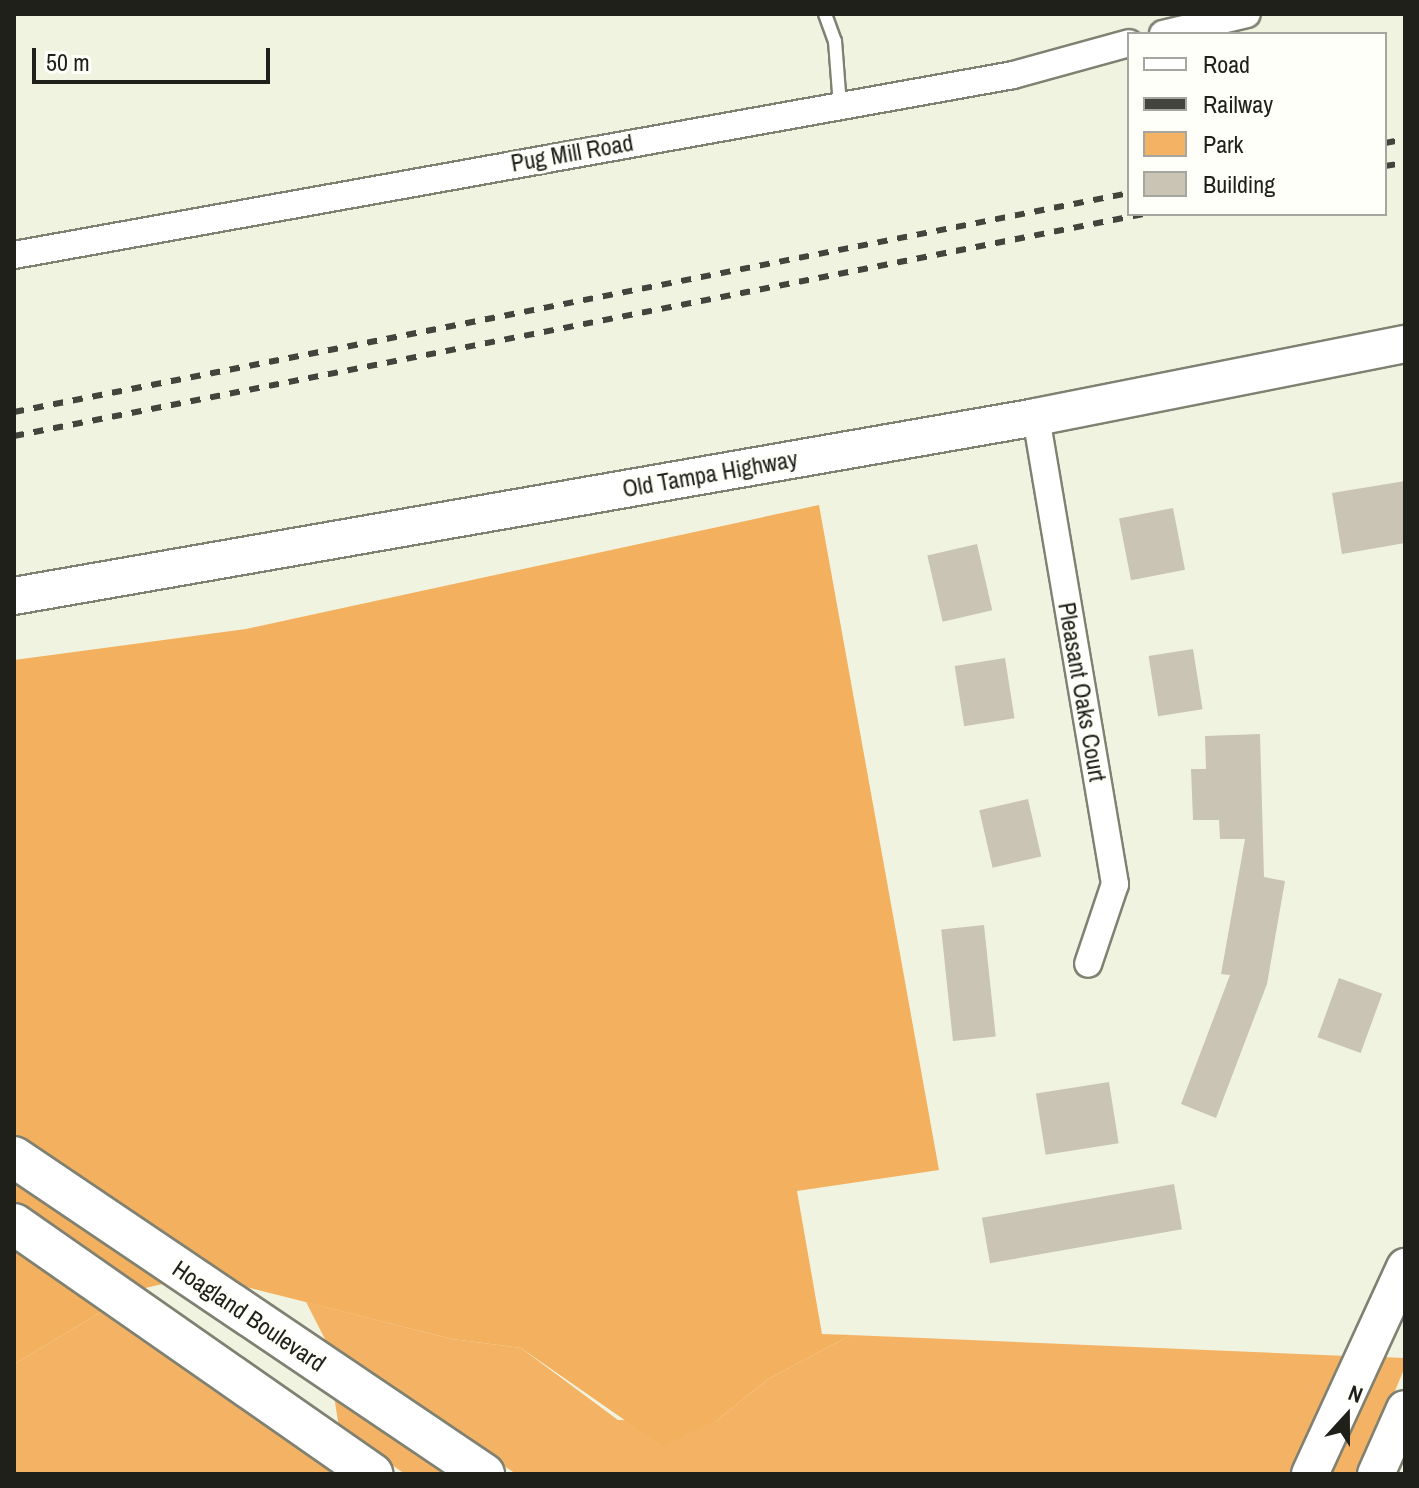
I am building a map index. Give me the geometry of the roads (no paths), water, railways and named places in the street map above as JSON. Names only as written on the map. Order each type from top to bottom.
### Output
[{"type":"main road","name":"Hoagland Boulevard","points":[[14,1157],[484,1474]]},
{"type":"main road","points":[[14,1224],[372,1474]]},
{"type":"street","points":[[1171,32],[1247,14]]},
{"type":"street","name":"Pug Mill Road","points":[[14,255],[1013,75],[1127,44]]},
{"type":"street","name":"Old Tampa Highway","points":[[14,596],[1036,417],[1405,344]]},
{"type":"street","name":"Pleasant Oaks Court","points":[[1036,417],[1115,884],[1088,964]]},
{"type":"street","points":[[1310,1474],[1405,1267]]},
{"type":"street","points":[[1376,1474],[1405,1409]]},
{"type":"lane","points":[[825,14],[835,41],[840,106]]},
{"type":"railway","points":[[1387,143],[1405,139]]},
{"type":"railway","points":[[1387,166],[1405,163]]},
{"type":"railway","points":[[14,412],[1127,193]]},
{"type":"railway","points":[[14,436],[1133,216]]}]
